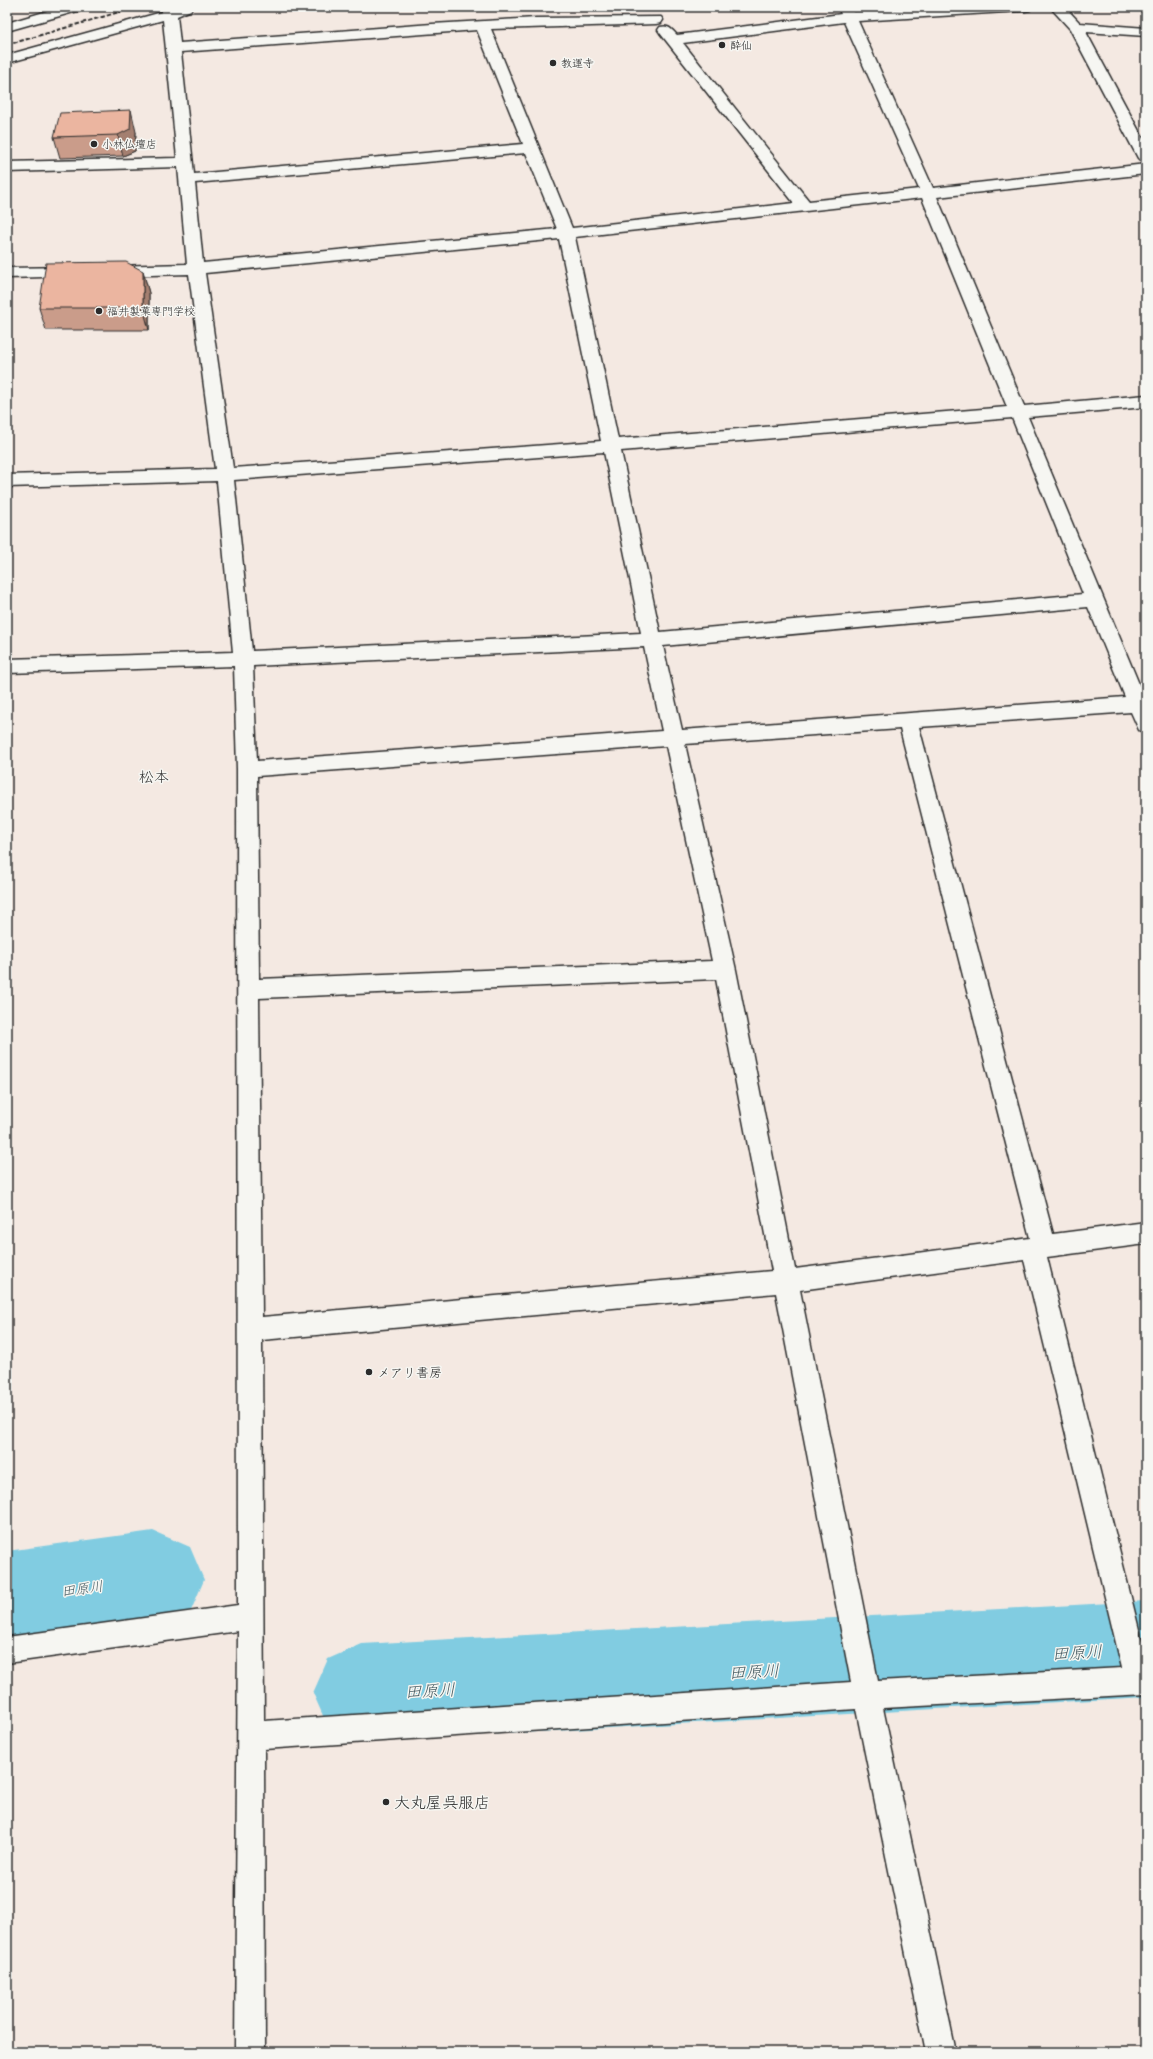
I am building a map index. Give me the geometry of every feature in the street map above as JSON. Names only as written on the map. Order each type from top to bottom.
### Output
[{"type":"street","points":[[7,28],[76,7]]},
{"type":"street","points":[[525,7],[536,22]]},
{"type":"street","points":[[646,7],[805,206]]},
{"type":"street","points":[[673,40],[847,12],[1025,7]]},
{"type":"street","points":[[1057,7],[1076,27],[1146,158]]},
{"type":"street","points":[[7,59],[175,9],[174,48],[196,269],[225,475],[244,659],[247,769],[251,1616],[250,2052]]},
{"type":"street","points":[[847,12],[928,193],[1095,600],[1141,703],[1146,725]]},
{"type":"street","points":[[174,48],[482,25],[536,22],[656,20]]},
{"type":"street","points":[[482,25],[566,233],[610,446],[725,970],[867,1695],[941,2052]]},
{"type":"street","points":[[1076,27],[1146,32]]},
{"type":"street","points":[[7,167],[186,171],[532,148]]},
{"type":"street","points":[[7,273],[196,269],[566,233],[1146,169]]},
{"type":"street","points":[[7,481],[225,475],[610,446],[1146,402]]},
{"type":"street","points":[[7,666],[244,659],[652,640],[1095,600]]},
{"type":"street","points":[[247,769],[1141,703]]},
{"type":"street","points":[[250,1736],[867,1695],[1142,1680],[1039,1247],[908,721]]},
{"type":"street","points":[[248,990],[725,970]]},
{"type":"street","points":[[249,1330],[786,1281],[1146,1233]]},
{"type":"street","points":[[7,1650],[251,1616]]},
{"type":"building","points":[[131,110],[130,129],[118,135],[54,137],[60,113]]},
{"type":"building","points":[[126,262],[143,271],[143,308],[39,308],[46,263]]},
{"type":"waterway","name":"田原川","points":[[7,1598],[153,1578],[157,1580]]},
{"type":"waterway","name":"田原川","points":[[362,1693],[1146,1649]]},
{"type":"railway","points":[[7,45],[136,7]]},
{"type":"place","name":"酔仙","points":[[722,45]]},
{"type":"place","name":"教運寺","points":[[553,63]]},
{"type":"place","name":"小林仏壇店","points":[[94,144]]},
{"type":"place","name":"福井製菓専門学校","points":[[99,311]]},
{"type":"place","name":"メアリ書房","points":[[369,1372]]},
{"type":"place","name":"大丸屋呉服店","points":[[386,1802]]},
{"type":"district","name":"松本","points":[[154,776]]}]
